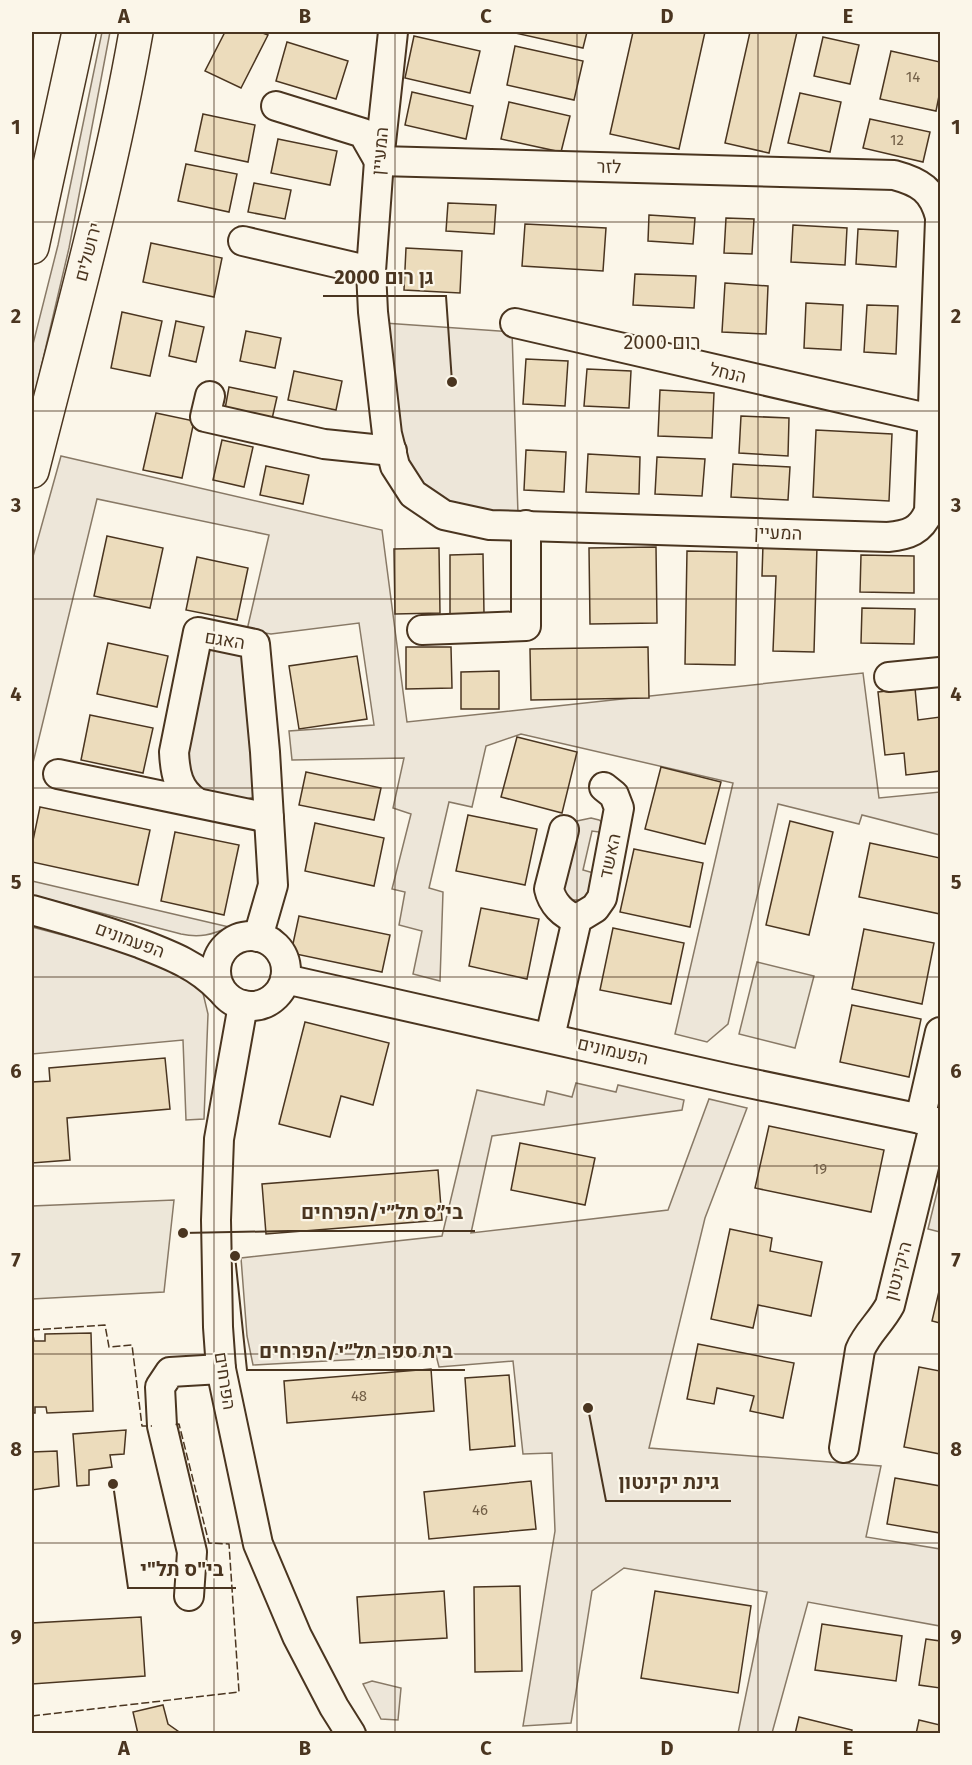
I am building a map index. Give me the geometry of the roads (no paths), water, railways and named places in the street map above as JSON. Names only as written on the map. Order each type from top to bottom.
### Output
[{"type":"main road","points":[[32,247],[79,32]]},
{"type":"main road","name":"ירושלים","points":[[32,471],[103,197],[136,32]]},
{"type":"main road","points":[[124,99],[150,32]]},
{"type":"street","name":"המעיין","points":[[393,32],[379,161],[371,271],[373,312],[387,434],[395,466],[413,494],[444,514],[490,525],[888,537],[904,535],[916,530],[924,522],[929,511],[937,421]]},
{"type":"street","points":[[276,106],[363,133],[379,161]]},
{"type":"street","name":"לזר","points":[[379,161],[894,175],[916,181],[929,192],[937,203],[940,218],[937,421]]},
{"type":"street","points":[[243,241],[371,271]]},
{"type":"street","name":"הנחל","points":[[515,323],[937,421]]},
{"type":"street","points":[[210,396],[205,417],[324,444],[392,451]]},
{"type":"street","points":[[422,630],[526,626],[525,525]]},
{"type":"street","name":"האגם","points":[[196,802],[186,795],[179,783],[174,769],[174,752],[198,632],[255,644],[273,885],[258,937]]},
{"type":"street","points":[[889,677],[940,672]]},
{"type":"street","points":[[58,774],[269,818]]},
{"type":"street","name":"האשד","points":[[577,919],[595,908],[602,898],[619,808],[614,795],[604,787]]},
{"type":"street","points":[[550,1037],[577,919],[560,908],[551,898],[549,889],[564,830]]},
{"type":"street","name":"הפעמונים","points":[[32,910],[92,926],[181,959],[207,976],[220,989]]},
{"type":"street","points":[[243,937],[258,937],[271,942],[278,949],[286,967],[285,979],[281,990],[273,999],[262,1005],[243,1005],[228,998],[220,989],[216,978],[216,966],[220,954],[234,940],[243,937]]},
{"type":"street","name":"הפעמונים","points":[[285,979],[932,1122]]},
{"type":"street","name":"הפרחים","points":[[243,1005],[219,1139],[216,1220],[221,1370],[258,1544],[297,1636],[328,1698],[351,1734]]},
{"type":"street","name":"היקינטון","points":[[843,1448],[860,1350],[867,1336],[883,1320],[890,1305],[932,1122],[940,1032]]},
{"type":"street","points":[[189,1596],[192,1552],[162,1426],[160,1387],[170,1372],[221,1370]]},
{"type":"place","name":"גן רום 2000","points":[[452,382]]},
{"type":"place","name":"בי״ס תל״י/הפרחים","points":[[183,1233]]},
{"type":"place","name":"בית ספר תל״י/הפרחים","points":[[235,1256]]},
{"type":"place","name":"גינת יקינטון","points":[[588,1408]]},
{"type":"place","name":"בי\"ס תל\"י","points":[[113,1484]]},
{"type":"district","name":"רום 2000","points":[[662,342]]}]
